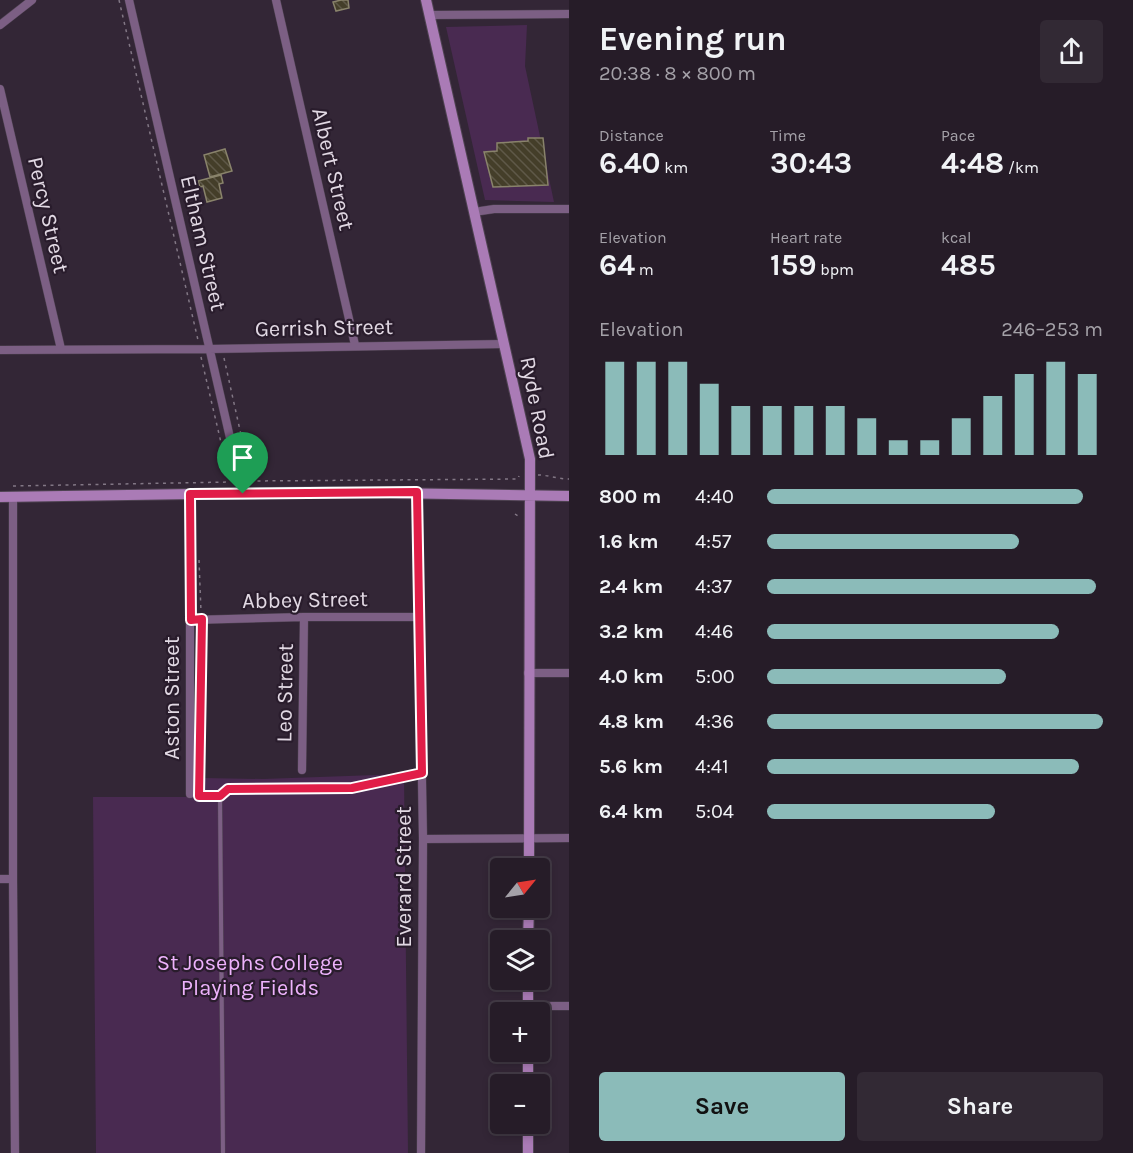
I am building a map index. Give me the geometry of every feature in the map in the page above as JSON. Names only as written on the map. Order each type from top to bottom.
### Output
[{"type":"main road","name":"Ryde Road","points":[[426,0],[530,459],[529,858]]},
{"type":"main road","points":[[0,496],[12,491],[190,494],[417,492],[569,496]]},
{"type":"main road","points":[[528,1134],[528,1153]]},
{"type":"street","points":[[0,25],[32,0]]},
{"type":"street","name":"Eltham Street","points":[[129,0],[243,494]]},
{"type":"street","name":"Albert Street","points":[[276,0],[355,345]]},
{"type":"street","points":[[430,15],[569,14]]},
{"type":"street","name":"Percy Street","points":[[0,88],[61,349]]},
{"type":"street","points":[[474,212],[494,209],[569,209]]},
{"type":"street","name":"Gerrish Street","points":[[0,350],[504,344]]},
{"type":"street","points":[[12,491],[15,1153]]},
{"type":"street","name":"Everard Street","points":[[417,492],[423,839],[421,1153]]},
{"type":"street","name":"Aston Street","points":[[190,494],[190,794]]},
{"type":"street","name":"Leo Street","points":[[302,770],[304,617]]},
{"type":"street","name":"Abbey Street","points":[[191,620],[419,617]]},
{"type":"street","points":[[528,673],[569,673]]},
{"type":"street","points":[[423,839],[569,838]]},
{"type":"street","points":[[0,879],[13,879]]},
{"type":"street","points":[[550,1007],[569,1006]]},
{"type":"lane","points":[[223,1153],[220,796],[228,789],[352,788],[422,773]]},
{"type":"path","name":"Eltham Street","points":[[12,491],[230,482],[119,0]]},
{"type":"path","points":[[224,358],[251,481],[518,479]]},
{"type":"path","points":[[545,475],[553,479],[569,479]]},
{"type":"path","points":[[199,556],[202,619],[199,796],[220,796]]},
{"type":"green space","points":[[527,25],[525,66],[554,202],[485,200],[446,27]]},
{"type":"green space","name":"St Josephs College Playing Fields","points":[[404,774],[408,1153],[96,1153],[93,797],[203,797],[203,778],[263,779]]},
{"type":"building","points":[[348,0],[349,8],[336,11],[333,2]]},
{"type":"building","points":[[528,138],[543,138],[548,185],[493,187],[484,152],[497,151],[497,143],[528,141]]},
{"type":"building","points":[[225,149],[232,171],[210,177],[204,155]]},
{"type":"building","points":[[221,175],[223,183],[219,184],[222,198],[207,202],[203,186],[200,187],[198,181]]},
{"type":"route","points":[[417,492],[422,773],[352,788],[228,789],[220,796],[199,796],[202,619],[191,620],[190,494],[243,494],[417,492]]}]
